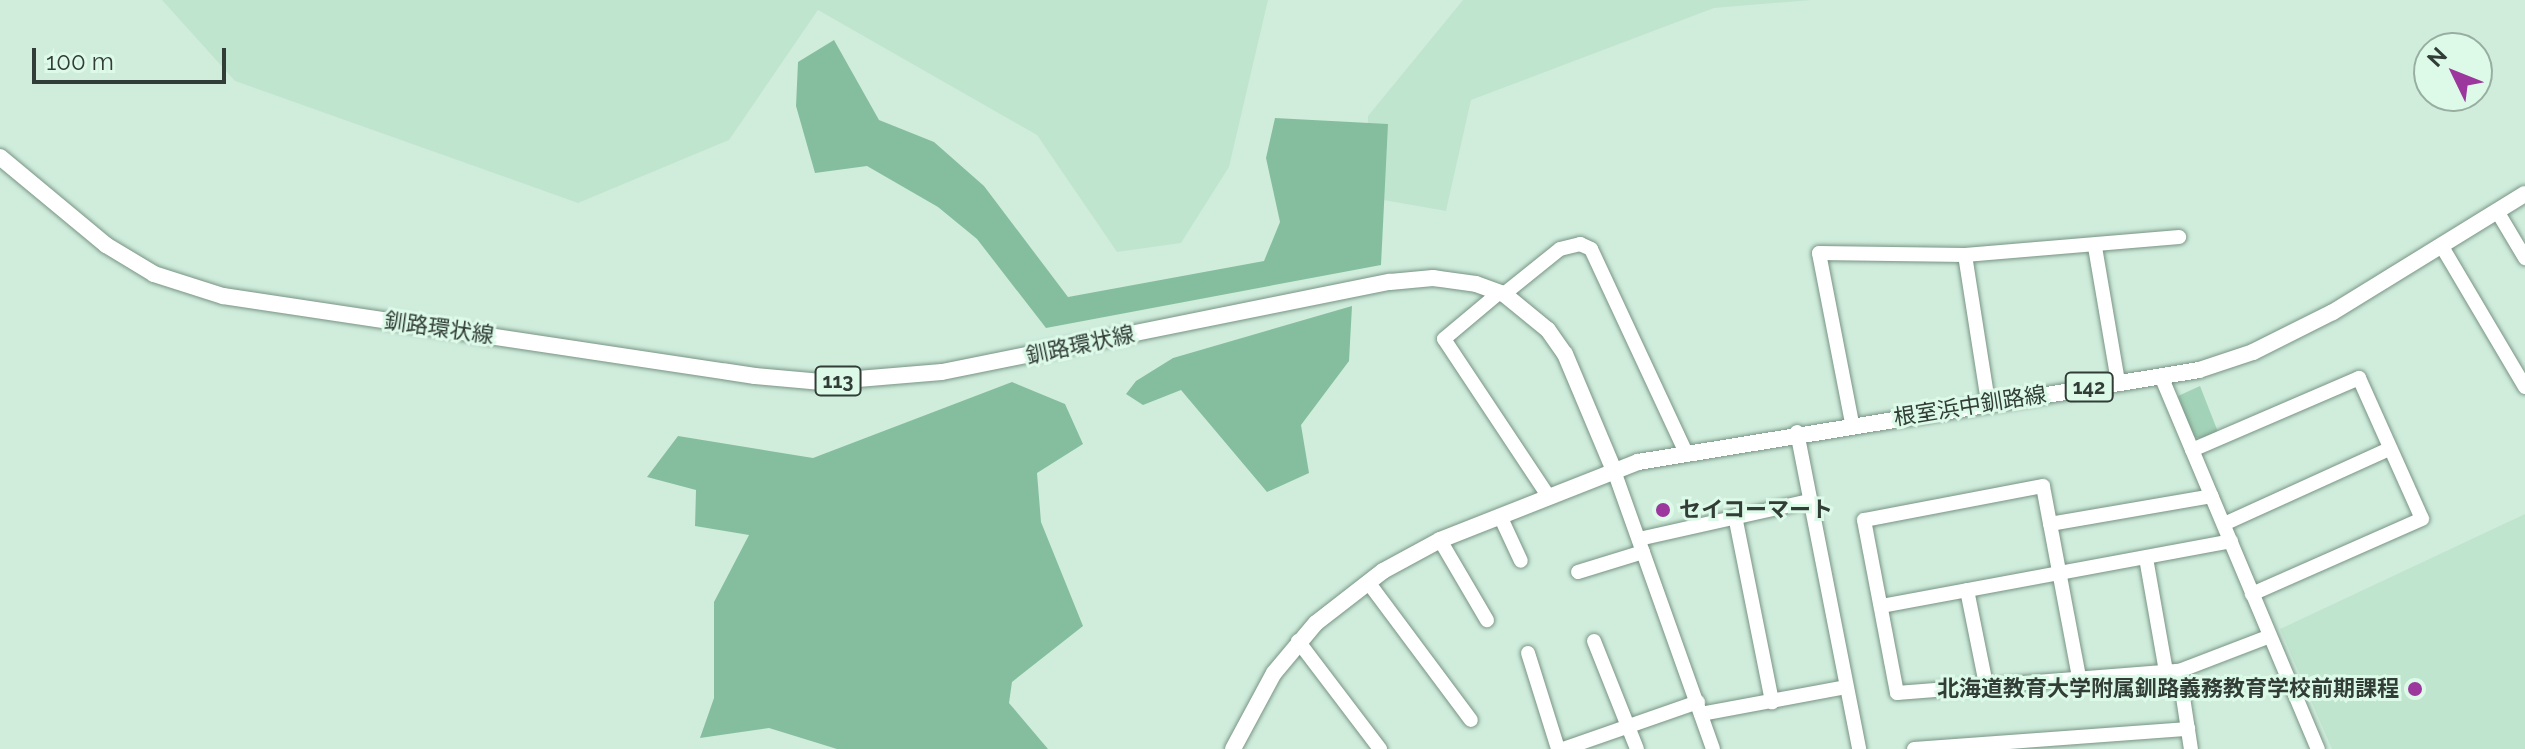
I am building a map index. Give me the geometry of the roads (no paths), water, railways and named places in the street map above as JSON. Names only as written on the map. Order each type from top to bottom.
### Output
[{"type":"main road","name":"釧路環状線","points":[[0,157],[106,245],[154,274],[223,296],[769,378],[835,381],[942,372],[1390,282],[1433,278],[1502,293],[1548,330],[1565,354],[1613,468]]},
{"type":"main road","name":"根室浜中釧路線","points":[[1613,468],[1797,432],[2161,376],[2253,352],[2333,312],[2525,194]]},
{"type":"main road","points":[[1233,749],[1298,641],[1368,582],[1440,540],[1501,518],[1613,468]]},
{"type":"street","points":[[2497,211],[2525,258]]},
{"type":"street","points":[[1852,423],[1819,253],[1965,255],[2095,247],[2179,237]]},
{"type":"street","points":[[1549,497],[1444,339],[1560,249],[1580,244],[1591,249],[1686,453]]},
{"type":"street","points":[[2441,245],[2525,387]]},
{"type":"street","points":[[2095,247],[2118,382]]},
{"type":"street","points":[[1965,255],[1988,402]]},
{"type":"street","points":[[2161,376],[2318,749]]},
{"type":"street","points":[[2192,450],[2359,378],[2422,519],[2252,594]]},
{"type":"street","points":[[1797,432],[1859,749]]},
{"type":"street","points":[[2224,524],[2389,449]]},
{"type":"street","points":[[1613,468],[1713,749]]},
{"type":"street","points":[[2079,677],[2043,486],[1864,520],[1897,693],[2172,671],[2270,636]]},
{"type":"street","points":[[2050,524],[2212,496]]},
{"type":"street","points":[[1578,572],[1641,545],[1735,516],[1809,501]]},
{"type":"street","points":[[1735,516],[1772,702]]},
{"type":"street","points":[[1501,518],[1521,561]]},
{"type":"street","points":[[1440,540],[1487,620]]},
{"type":"street","points":[[1881,606],[2231,541]]},
{"type":"street","points":[[2146,558],[2191,749]]},
{"type":"street","points":[[1368,582],[1471,720]]},
{"type":"street","points":[[1967,590],[1986,684]]},
{"type":"street","points":[[1298,641],[1380,749]]},
{"type":"street","points":[[1594,641],[1637,749]]},
{"type":"street","points":[[1528,653],[1561,749],[1629,726],[1700,708],[1772,702],[1846,687]]},
{"type":"street","points":[[1914,749],[2049,745],[2188,729]]},
{"type":"place","name":"セイコーマート","points":[[1663,510]]},
{"type":"place","name":"北海道教育大学附属釧路義務教育学校前期課程","points":[[2415,689]]}]
